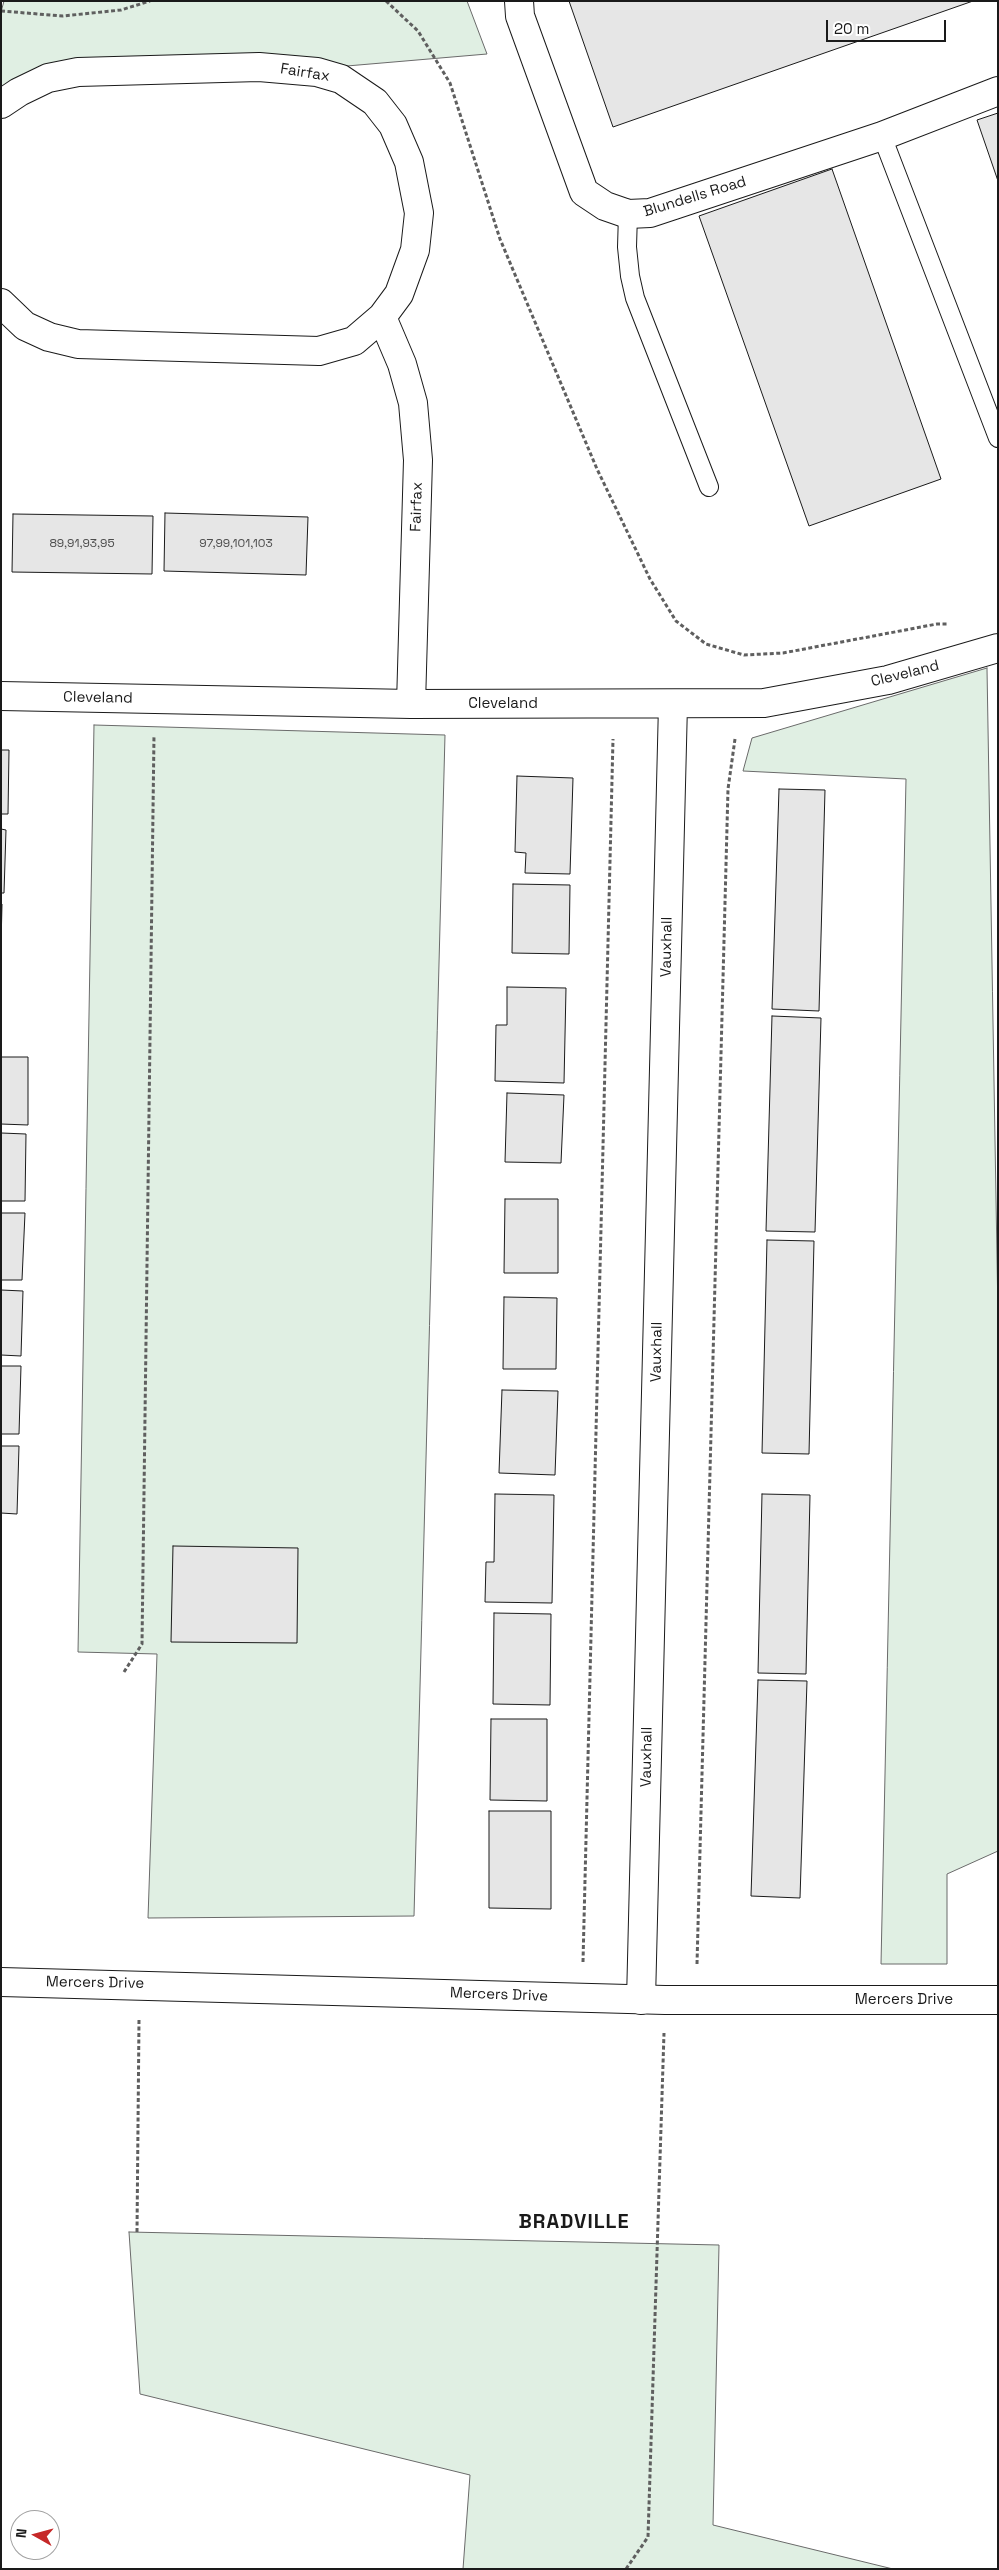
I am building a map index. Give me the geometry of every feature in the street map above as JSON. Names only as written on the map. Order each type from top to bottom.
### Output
[{"type":"street","name":"Blundells Road","points":[[519,1],[520,16],[584,192],[605,206],[628,214],[650,213],[882,136],[998,91]]},
{"type":"street","name":"Fairfax","points":[[1,104],[19,92],[48,78],[78,72],[259,67],[317,72],[340,79],[375,102],[393,125],[409,162],[419,213],[414,250],[399,294],[382,317],[354,341],[319,351],[78,344],[49,337],[25,326],[1,303]]},
{"type":"street","name":"Fairfax","points":[[382,317],[402,364],[413,403],[418,460],[411,704]]},
{"type":"street","name":"Cleveland","points":[[1,696],[411,704],[764,703],[888,680],[995,649]]},
{"type":"street","name":"Vauxhall","points":[[653,2000],[673,704]]},
{"type":"street","name":"Mercers Drive","points":[[1,1982],[139,1984],[653,2000],[998,2000]]},
{"type":"lane","points":[[882,136],[998,438]]},
{"type":"lane","points":[[628,214],[629,266],[635,298],[709,486]]},
{"type":"path","points":[[1,11],[63,16],[121,10],[150,1]]},
{"type":"path","points":[[386,1],[418,30],[450,83],[500,239],[597,469],[650,579],[676,621],[706,644],[744,655],[783,653],[938,624],[963,625],[981,635],[995,649]]},
{"type":"path","points":[[124,1672],[142,1644],[155,699]]},
{"type":"path","points":[[582,1998],[614,704]]},
{"type":"path","points":[[696,2000],[728,789],[739,704]]},
{"type":"path","points":[[137,2232],[139,1984]]},
{"type":"path","points":[[626,2569],[648,2537],[653,2000]]},
{"type":"green space","points":[[4,1],[467,1],[487,54],[300,70],[111,71],[1,104],[1,12]]},
{"type":"green space","points":[[987,668],[998,1316],[998,1851],[947,1874],[947,1964],[881,1964],[906,779],[743,771],[752,738]]},
{"type":"green space","points":[[94,725],[445,735],[414,1916],[148,1918],[157,1654],[78,1652]]},
{"type":"green space","points":[[129,2232],[719,2245],[713,2525],[893,2569],[463,2569],[470,2475],[140,2394]]},
{"type":"building","points":[[569,1],[973,1],[613,127]]},
{"type":"building","points":[[998,113],[998,181],[977,120]]},
{"type":"building","points":[[832,169],[941,479],[809,526],[699,216]]},
{"type":"building","points":[[165,513],[308,517],[306,575],[164,571]]},
{"type":"building","points":[[13,514],[153,516],[152,574],[12,572]]},
{"type":"building","points":[[1,750],[9,750],[8,814],[1,814]]},
{"type":"building","points":[[517,776],[573,778],[570,874],[525,873],[526,853],[515,852]]},
{"type":"building","points":[[779,789],[825,790],[819,1011],[772,1009]]},
{"type":"building","points":[[1,829],[6,830],[4,893],[1,893]]},
{"type":"building","points":[[513,884],[570,885],[569,954],[512,953]]},
{"type":"building","points":[[1,904],[2,904],[1,945]]},
{"type":"building","points":[[507,987],[566,988],[564,1083],[495,1081],[496,1025],[507,1025]]},
{"type":"building","points":[[772,1016],[821,1018],[815,1232],[766,1231]]},
{"type":"building","points":[[1,1057],[28,1057],[28,1125],[1,1124]]},
{"type":"building","points":[[507,1093],[564,1095],[561,1163],[505,1162]]},
{"type":"building","points":[[1,1133],[26,1134],[25,1201],[1,1201]]},
{"type":"building","points":[[505,1199],[558,1199],[558,1273],[504,1273]]},
{"type":"building","points":[[1,1213],[25,1213],[22,1280],[1,1280]]},
{"type":"building","points":[[767,1240],[814,1241],[809,1454],[762,1453]]},
{"type":"building","points":[[1,1290],[23,1291],[21,1356],[1,1355]]},
{"type":"building","points":[[504,1297],[557,1298],[556,1369],[503,1369]]},
{"type":"building","points":[[1,1366],[21,1366],[19,1434],[1,1434]]},
{"type":"building","points":[[502,1390],[558,1391],[555,1475],[499,1473]]},
{"type":"building","points":[[1,1446],[19,1446],[17,1514],[1,1513]]},
{"type":"building","points":[[495,1494],[554,1495],[552,1603],[485,1602],[486,1562],[494,1562]]},
{"type":"building","points":[[762,1494],[810,1495],[806,1674],[758,1673]]},
{"type":"building","points":[[173,1546],[298,1548],[297,1643],[171,1642]]},
{"type":"building","points":[[494,1613],[551,1614],[550,1705],[493,1704]]},
{"type":"building","points":[[758,1680],[807,1681],[800,1898],[751,1896]]},
{"type":"building","points":[[491,1719],[547,1719],[547,1801],[490,1800]]},
{"type":"building","points":[[489,1811],[551,1811],[551,1909],[489,1908]]},
{"type":"district","name":"BRADVILLE","points":[[574,2223]]}]
